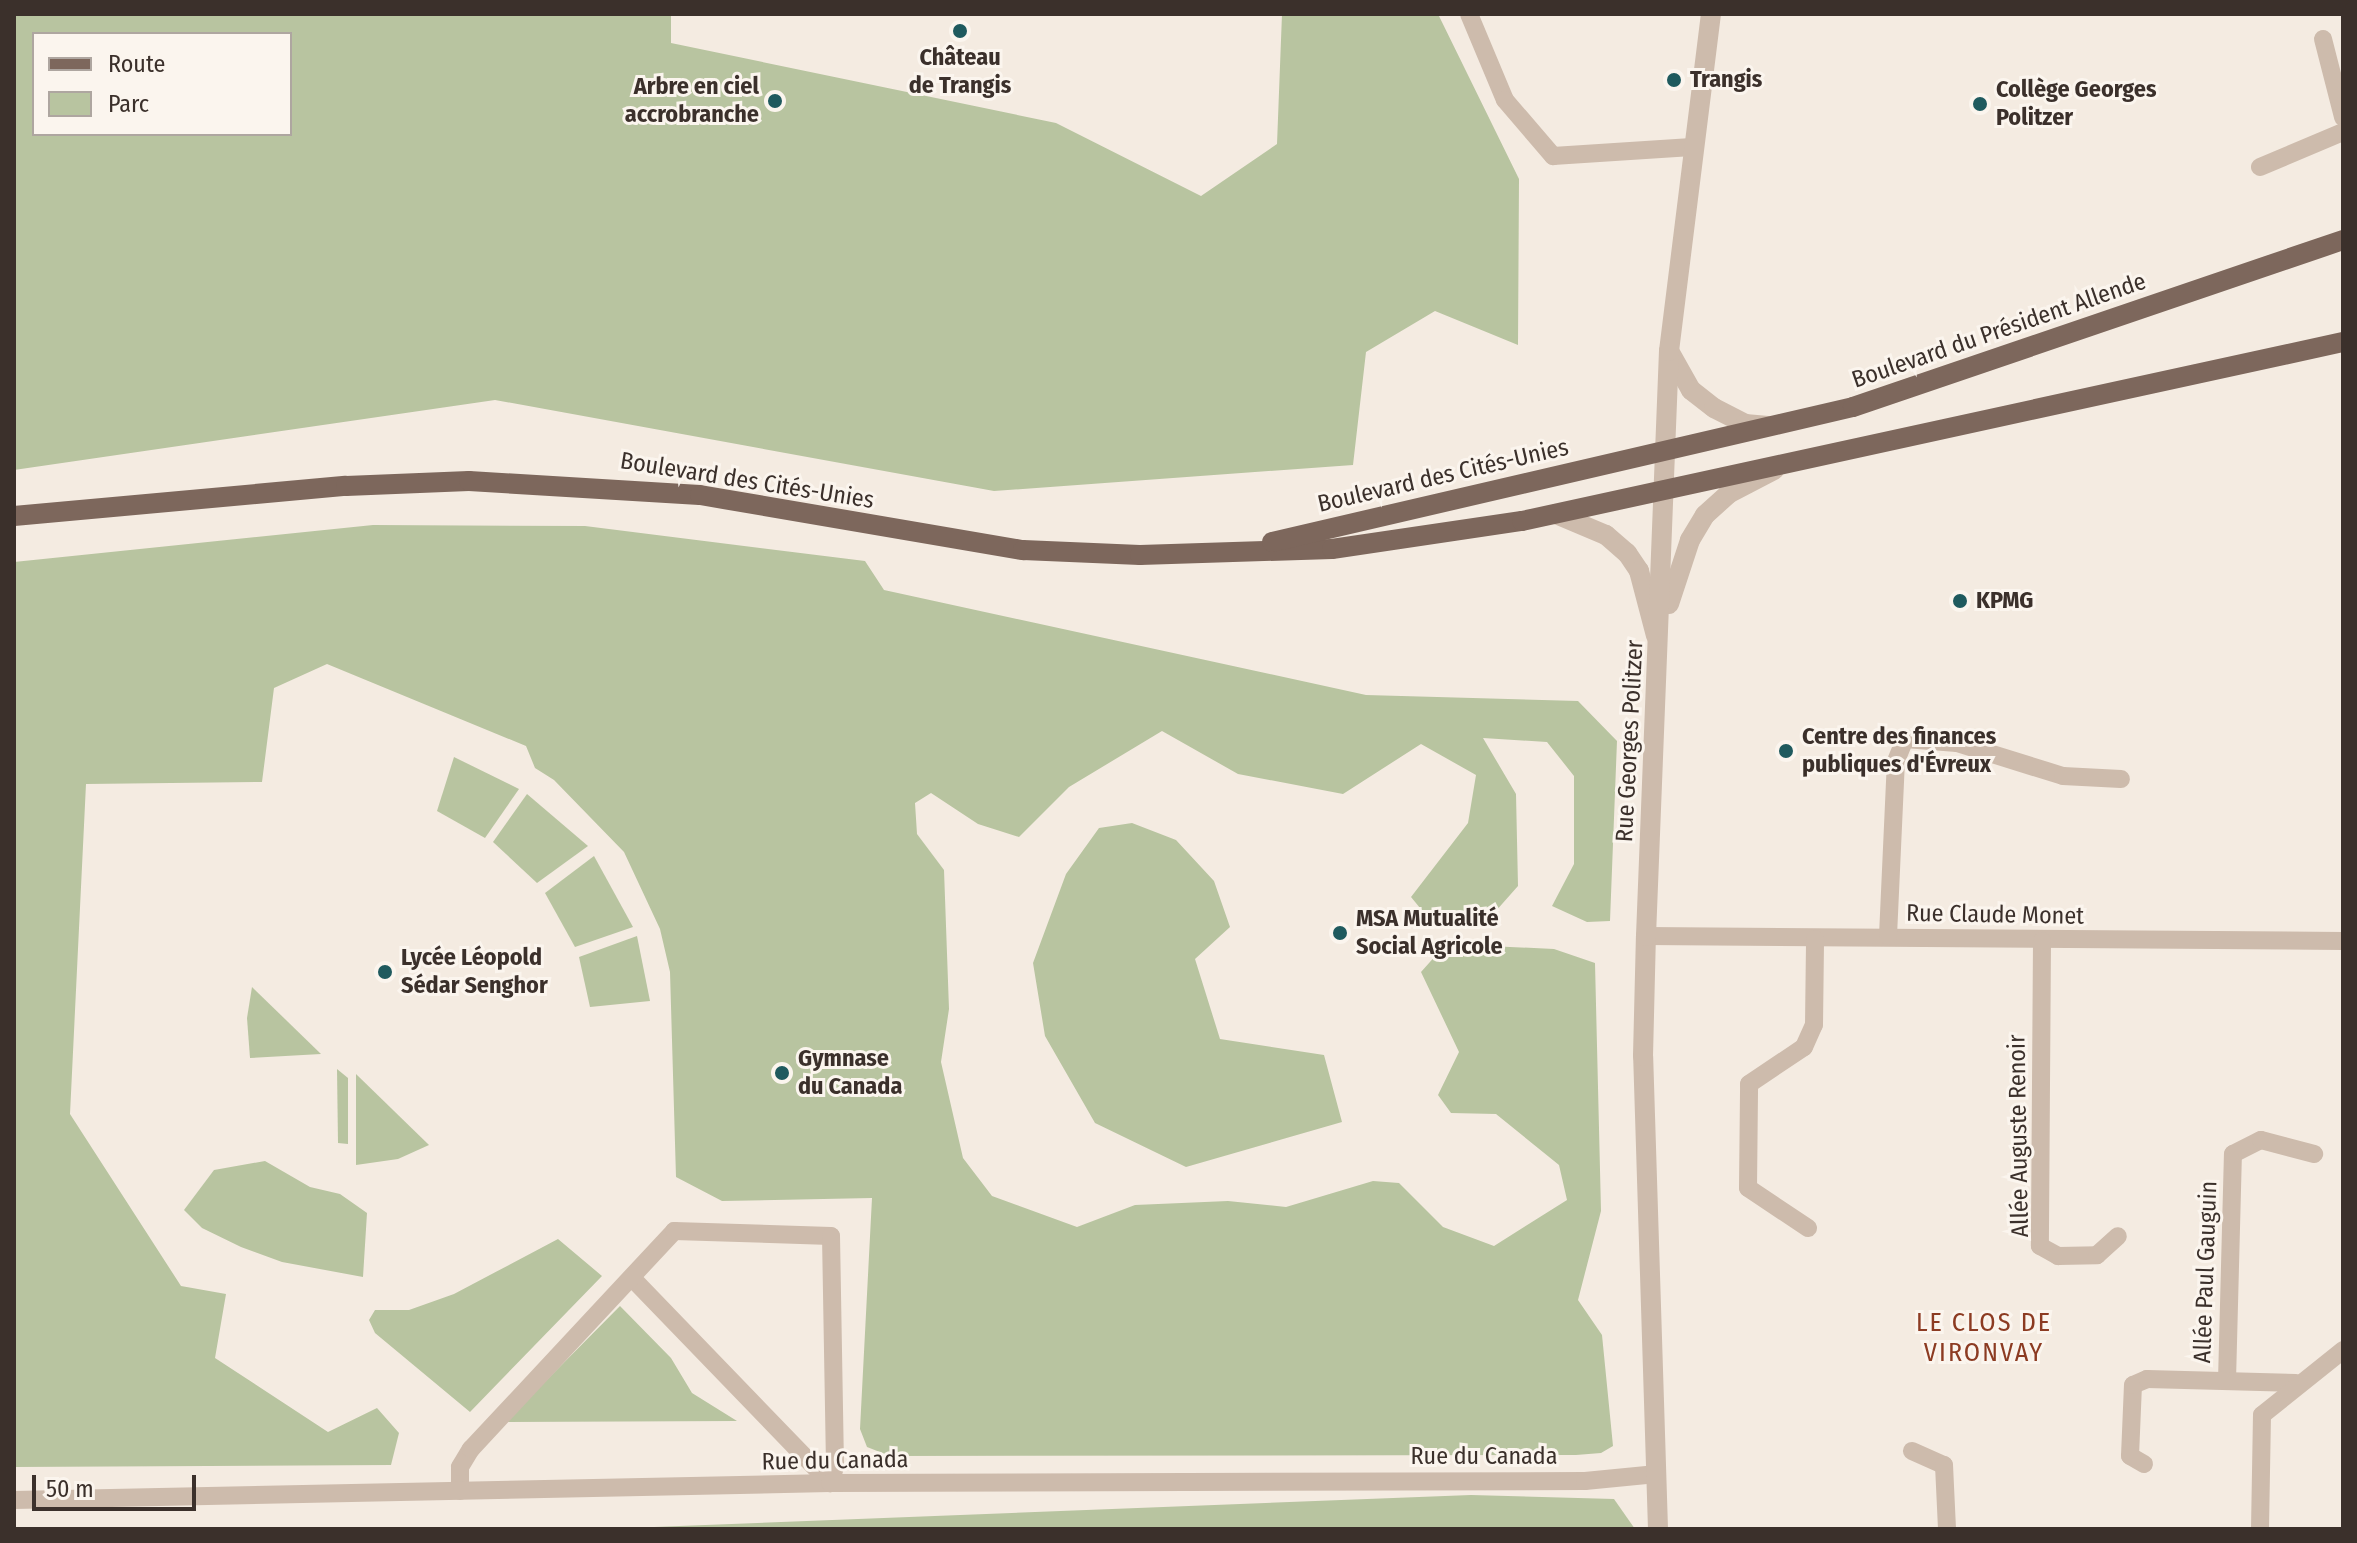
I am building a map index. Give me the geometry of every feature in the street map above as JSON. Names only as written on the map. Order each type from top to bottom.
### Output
[{"type":"main road","name":"Boulevard du Président Allende","points":[[1665,451],[1868,402],[2343,240]]},
{"type":"main road","points":[[1664,491],[2343,342]]},
{"type":"main road","name":"Boulevard des Cités-Unies","points":[[1233,551],[1665,451]]},
{"type":"main road","name":"Boulevard des Cités-Unies","points":[[14,516],[346,486],[484,481],[700,495],[1023,550],[1233,551],[1405,542],[1664,491]]},
{"type":"street","points":[[1469,14],[1505,100],[1553,156],[1692,147]]},
{"type":"street","name":"Rue Georges Politzer","points":[[1658,1529],[1643,1056],[1646,936],[1661,652],[1669,351],[1692,147],[1711,14]]},
{"type":"street","points":[[2323,39],[2343,117]]},
{"type":"street","points":[[2260,167],[2343,132]]},
{"type":"street","points":[[1669,351],[1691,390],[1714,408],[1745,424],[1772,427]]},
{"type":"street","points":[[1661,652],[1671,599],[1690,540],[1705,515],[1728,494],[1786,463]]},
{"type":"street","points":[[1556,514],[1606,535],[1627,553],[1639,571],[1661,652]]},
{"type":"street","points":[[1888,936],[1896,761],[1905,739],[1957,743],[2063,776],[2121,779]]},
{"type":"street","name":"Rue Claude Monet","points":[[1646,936],[2343,941]]},
{"type":"street","points":[[1808,1228],[1748,1188],[1749,1084],[1804,1047],[1814,1025],[1815,939]]},
{"type":"street","name":"Allée Auguste Renoir","points":[[2042,941],[2040,1246],[2058,1256],[2097,1255],[2118,1236]]},
{"type":"street","name":"Allée Paul Gauguin","points":[[2227,1381],[2233,1154],[2261,1140],[2314,1154]]},
{"type":"street","points":[[460,1491],[460,1467],[471,1449],[633,1279],[674,1231],[831,1236],[835,1467],[830,1483],[633,1279]]},
{"type":"street","points":[[2260,1529],[2262,1415],[2296,1383],[2343,1350]]},
{"type":"street","points":[[2144,1464],[2130,1456],[2133,1385],[2147,1379],[2296,1383]]},
{"type":"street","points":[[1912,1451],[1944,1465],[1947,1529]]},
{"type":"street","name":"Rue du Canada","points":[[14,1500],[830,1483],[1570,1481],[1657,1474]]},
{"type":"green space","points":[[14,14],[671,14],[671,43],[1056,123],[1201,196],[1277,144],[1282,14],[1438,14],[1519,179],[1518,345],[1435,311],[1366,352],[1353,465],[994,491],[495,400],[14,470]]},
{"type":"green space","points":[[373,525],[585,526],[865,561],[884,590],[1366,695],[1578,701],[1617,741],[1610,921],[1587,922],[1552,906],[1574,864],[1574,776],[1547,742],[1483,738],[1516,794],[1518,886],[1487,921],[1429,919],[1411,897],[1468,823],[1476,775],[1421,744],[1343,794],[1238,774],[1162,731],[1069,787],[1019,837],[978,824],[931,793],[915,803],[917,834],[944,870],[949,1009],[941,1062],[963,1158],[992,1196],[1077,1227],[1135,1205],[1228,1201],[1286,1207],[1373,1181],[1399,1183],[1443,1227],[1494,1246],[1567,1200],[1559,1165],[1496,1114],[1451,1113],[1438,1095],[1459,1052],[1421,972],[1446,944],[1554,949],[1595,963],[1601,1211],[1578,1300],[1602,1335],[1613,1446],[1601,1453],[1576,1455],[890,1456],[867,1447],[860,1429],[872,1198],[722,1201],[676,1177],[670,972],[660,929],[624,852],[554,780],[535,768],[526,746],[327,664],[274,688],[262,782],[86,784],[70,1114],[181,1286],[226,1294],[215,1358],[328,1432],[377,1408],[399,1433],[391,1465],[14,1467],[14,562]]},
{"type":"green space","points":[[454,757],[519,789],[485,838],[437,811]]},
{"type":"green space","points":[[527,794],[588,846],[537,883],[493,842]]},
{"type":"green space","points":[[1132,823],[1176,840],[1214,881],[1230,927],[1195,959],[1220,1039],[1324,1055],[1342,1122],[1186,1167],[1095,1123],[1045,1036],[1033,963],[1066,874],[1099,828]]},
{"type":"green space","points":[[594,856],[633,927],[575,947],[545,893]]},
{"type":"green space","points":[[637,936],[650,1001],[590,1007],[579,957]]},
{"type":"green space","points":[[252,987],[321,1054],[250,1058],[247,1018]]},
{"type":"green space","points":[[337,1069],[348,1078],[348,1144],[338,1143]]},
{"type":"green space","points":[[356,1074],[429,1145],[398,1159],[356,1165]]},
{"type":"green space","points":[[265,1161],[310,1187],[340,1194],[367,1213],[363,1277],[282,1262],[241,1247],[202,1228],[184,1210],[214,1170]]},
{"type":"green space","points":[[558,1239],[602,1276],[470,1412],[375,1333],[369,1320],[375,1310],[409,1310],[454,1294]]},
{"type":"green space","points":[[620,1306],[671,1358],[692,1393],[737,1421],[505,1422]]},
{"type":"green space","points":[[1471,1495],[1614,1499],[1635,1529],[603,1529]]},
{"type":"place","name":"Château de Trangis","points":[[960,31]]},
{"type":"place","name":"Trangis","points":[[1674,80]]},
{"type":"place","name":"Arbre en ciel accrobranche","points":[[775,101]]},
{"type":"place","name":"Collège Georges Politzer","points":[[1980,104]]},
{"type":"place","name":"KPMG","points":[[1960,601]]},
{"type":"place","name":"Centre des finances publiques d'Évreux","points":[[1786,751]]},
{"type":"place","name":"MSA Mutualité Social Agricole","points":[[1340,933]]},
{"type":"place","name":"Lycée Léopold Sédar Senghor","points":[[385,972]]},
{"type":"place","name":"Gymnase du Canada","points":[[782,1073]]},
{"type":"district","name":"LE CLOS DE VIRONVAY","points":[[1984,1338]]}]
